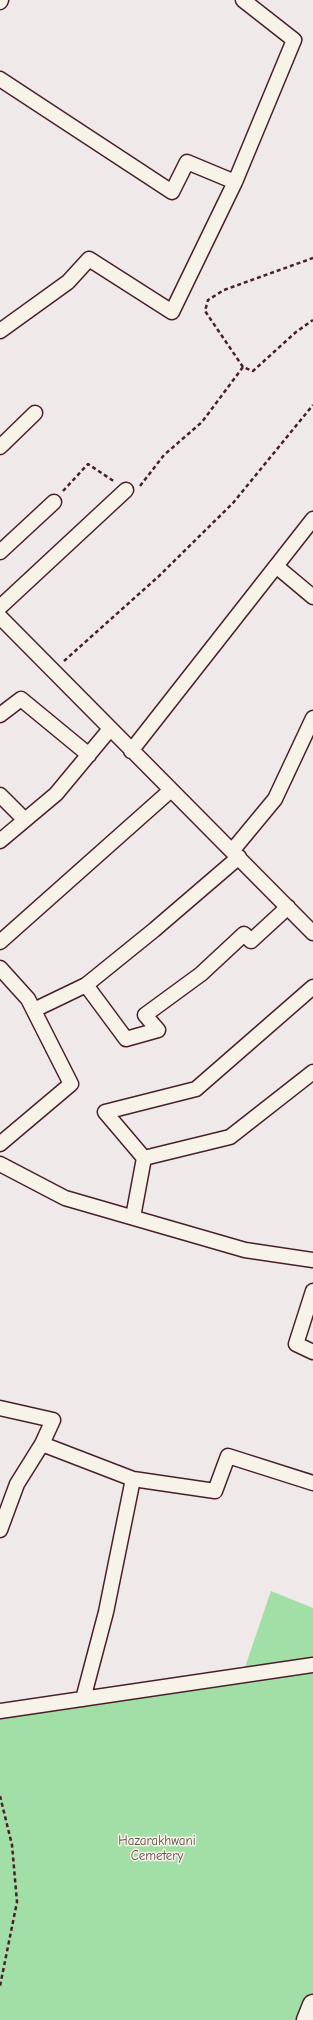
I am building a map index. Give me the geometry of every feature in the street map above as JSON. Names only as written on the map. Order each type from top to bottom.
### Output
[{"type":"main road","points":[[307,2020],[313,2005]]},
{"type":"street","points":[[0,331],[68,282],[89,259],[172,312],[235,182],[294,40],[243,0]]},
{"type":"street","points":[[0,79],[172,192],[187,162],[235,182]]},
{"type":"street","points":[[0,447],[35,413]]},
{"type":"street","points":[[0,608],[126,490]]},
{"type":"street","points":[[0,552],[54,502]]},
{"type":"street","points":[[131,751],[313,519]]},
{"type":"street","points":[[276,566],[313,597]]},
{"type":"street","points":[[0,617],[131,751],[236,854],[313,933]]},
{"type":"street","points":[[0,715],[21,699],[89,755]]},
{"type":"street","points":[[34,1010],[86,985],[154,930],[236,854],[275,799],[313,718]]},
{"type":"street","points":[[0,840],[56,794],[110,729]]},
{"type":"street","points":[[0,942],[171,790]]},
{"type":"street","points":[[0,795],[25,820]]},
{"type":"street","points":[[86,985],[126,1038],[158,1030],[145,1015],[201,974],[244,934],[251,941],[288,907]]},
{"type":"street","points":[[0,968],[28,999],[71,1084],[0,1144]]},
{"type":"street","points":[[144,1158],[105,1112],[196,1089],[313,987]]},
{"type":"street","points":[[144,1158],[230,1137],[313,1072]]},
{"type":"street","points":[[133,1217],[144,1158]]},
{"type":"street","points":[[0,1164],[65,1198],[245,1250],[313,1260]]},
{"type":"street","points":[[313,1291],[296,1344],[313,1352]]},
{"type":"street","points":[[0,1408],[53,1420],[42,1444],[17,1484],[0,1530]]},
{"type":"street","points":[[42,1444],[133,1478],[215,1491],[228,1456],[313,1483]]},
{"type":"street","points":[[83,1699],[106,1612],[133,1478]]},
{"type":"street","points":[[0,1711],[313,1665]]},
{"type":"path","points":[[313,258],[224,290],[208,300],[204,312],[243,367],[253,371],[296,332],[313,320]]},
{"type":"path","points":[[54,502],[88,464],[133,495],[164,455],[202,422],[243,367]]},
{"type":"path","points":[[53,671],[159,576],[232,503],[313,405]]},
{"type":"path","points":[[0,1796],[12,1845],[17,1902],[0,1986]]},
{"type":"green space","name":"Hazarakhwani Cemetery","points":[[271,1591],[313,1608],[313,2020],[0,2020],[0,1711],[242,1676]]}]
